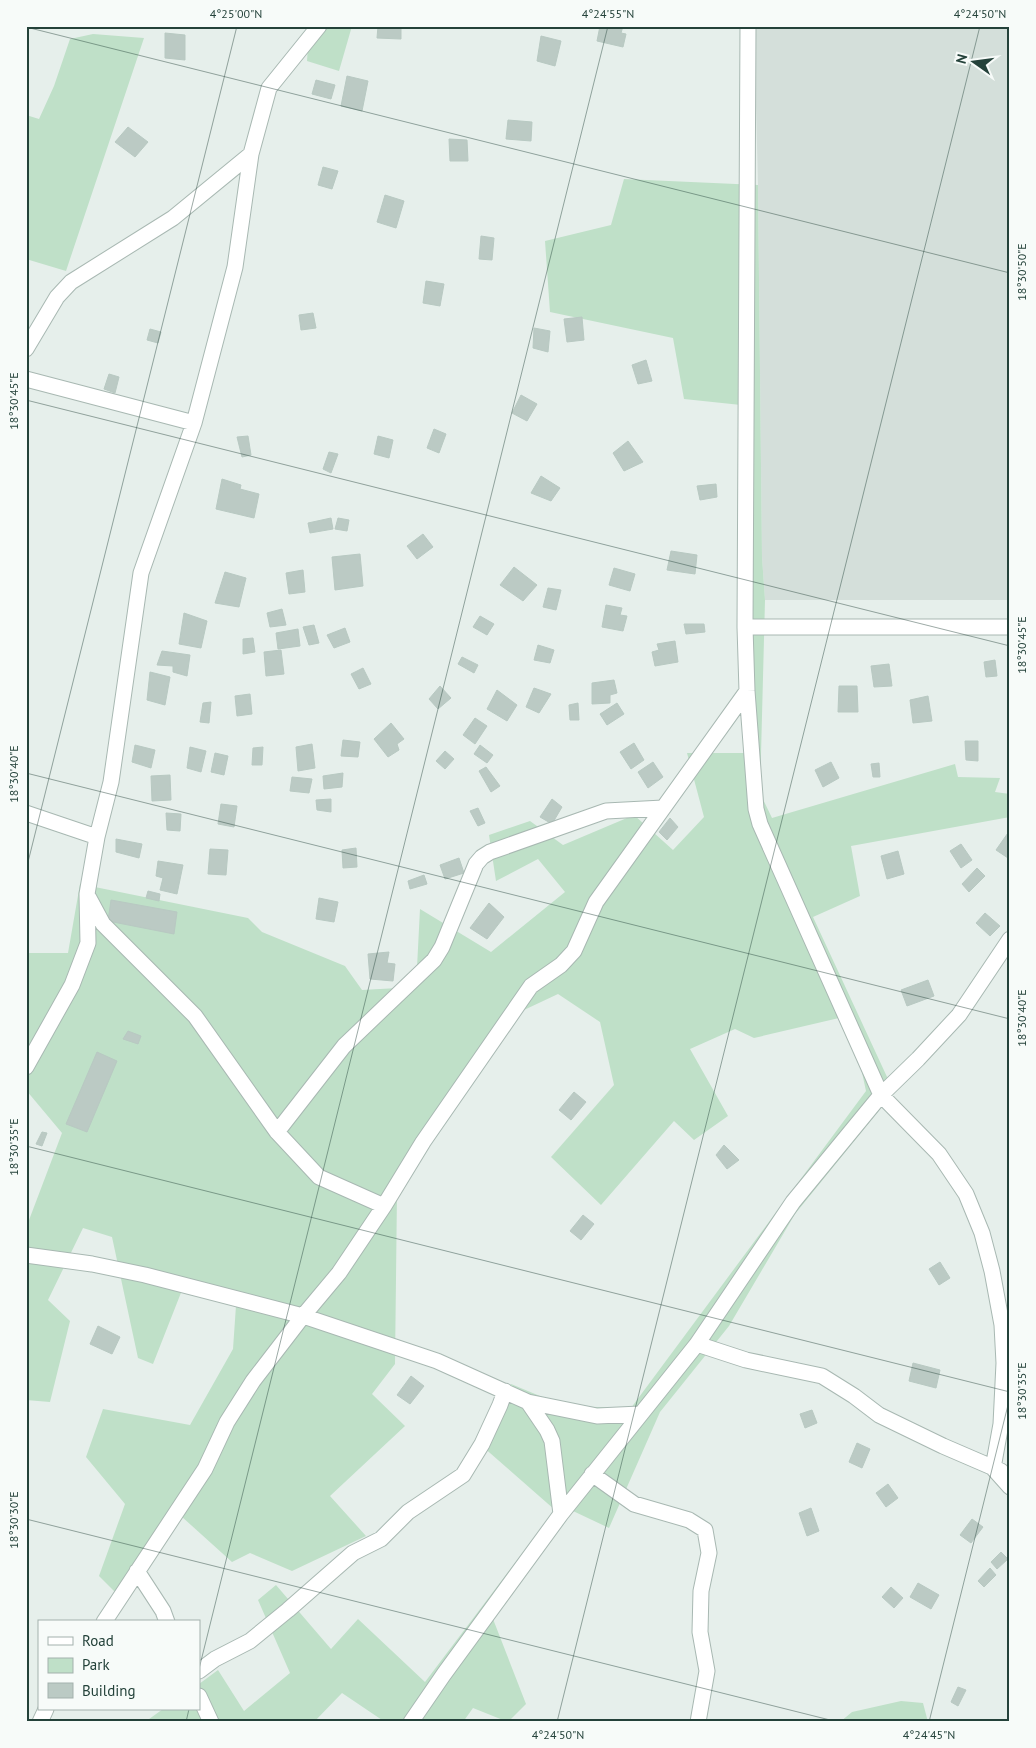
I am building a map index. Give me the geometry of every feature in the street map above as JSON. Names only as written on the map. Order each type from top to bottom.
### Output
[{"type":"street","points":[[26,1067],[72,985],[88,943],[87,894],[97,837],[110,782],[141,573],[194,423],[235,267],[251,154],[269,88],[319,26]]},
{"type":"street","points":[[748,26],[745,627],[747,691],[756,809],[760,824],[881,1095],[939,1154],[966,1194],[982,1233],[992,1270],[1002,1325],[1004,1364],[1000,1424],[993,1468]]},
{"type":"street","points":[[26,349],[57,297],[71,282],[173,218],[251,154]]},
{"type":"street","points":[[26,379],[194,423]]},
{"type":"street","points":[[745,627],[1010,627]]},
{"type":"street","points":[[105,1620],[205,1469],[228,1422],[252,1381],[339,1273],[384,1206],[423,1142],[531,986],[561,965],[574,951],[596,902],[747,691]]},
{"type":"street","points":[[277,1132],[344,1046],[434,960],[442,947],[476,864],[482,857],[490,852],[606,812],[663,808]]},
{"type":"street","points":[[26,813],[97,837]]},
{"type":"street","points":[[87,894],[103,924],[195,1016],[277,1132],[319,1177],[384,1206]]},
{"type":"street","points":[[411,1722],[561,1514],[697,1344],[793,1202],[881,1095],[959,1015],[1010,939]]},
{"type":"street","points":[[26,1255],[92,1264],[145,1275],[303,1316],[437,1361],[528,1402],[597,1416],[640,1414]]},
{"type":"street","points":[[697,1344],[746,1360],[822,1376],[854,1396],[878,1415],[943,1446],[1010,1474]]},
{"type":"street","points":[[200,1670],[215,1659],[250,1641],[353,1553],[381,1539],[408,1512],[463,1475],[482,1444],[500,1405],[504,1391]]},
{"type":"street","points":[[528,1402],[547,1430],[552,1441],[561,1514]]},
{"type":"street","points":[[993,1468],[1010,1487]]},
{"type":"street","points":[[592,1474],[634,1504],[689,1520],[705,1530],[709,1553],[701,1590],[700,1632],[707,1671],[698,1722]]},
{"type":"street","points":[[137,1571],[163,1611],[166,1620]]},
{"type":"street","points":[[200,1698],[212,1722]]},
{"type":"street","points":[[40,1722],[46,1710]]},
{"type":"shaded area","points":[[754,26],[1010,26],[1010,600],[765,600],[762,557],[758,185]]},
{"type":"green space","points":[[312,26],[352,26],[339,71],[307,61],[309,30]]},
{"type":"green space","points":[[93,34],[144,38],[66,271],[26,259],[26,115],[39,119],[54,86],[70,39]]},
{"type":"green space","points":[[624,179],[758,185],[762,557],[765,600],[760,793],[772,818],[955,764],[958,777],[1000,778],[995,792],[1010,794],[1010,817],[851,846],[860,896],[813,917],[894,1092],[795,1214],[729,1326],[660,1412],[609,1528],[573,1511],[493,1619],[526,1704],[508,1722],[473,1708],[463,1722],[385,1722],[342,1693],[314,1722],[145,1722],[162,1710],[200,1710],[200,1683],[218,1670],[244,1711],[290,1673],[258,1600],[276,1585],[331,1649],[358,1619],[425,1682],[555,1510],[482,1446],[511,1384],[564,1406],[631,1408],[866,1091],[857,1049],[839,1018],[754,1038],[735,1029],[690,1049],[728,1116],[694,1140],[674,1121],[601,1205],[551,1157],[614,1085],[600,1022],[558,994],[496,1023],[397,1193],[395,1364],[372,1394],[405,1426],[330,1496],[366,1536],[292,1571],[250,1553],[232,1562],[171,1507],[115,1592],[99,1576],[125,1504],[86,1457],[103,1409],[190,1425],[233,1349],[237,1291],[186,1280],[153,1364],[138,1358],[112,1237],[83,1228],[48,1300],[70,1321],[50,1402],[26,1400],[26,1228],[62,1133],[26,1090],[26,1035],[29,1026],[26,1025],[26,953],[68,953],[80,884],[248,918],[262,932],[345,966],[362,990],[416,987],[420,909],[491,952],[565,892],[538,859],[496,881],[489,835],[530,821],[563,845],[634,815],[673,850],[704,817],[687,753],[745,753],[741,405],[684,399],[673,338],[550,312],[545,241],[611,225]]},
{"type":"green space","points":[[901,1701],[923,1703],[928,1722],[840,1722],[852,1712]]},
{"type":"building","points":[[378,26],[401,26],[401,39],[377,38]]},
{"type":"building","points":[[600,26],[623,26],[621,33],[626,34],[623,47],[597,41]]},
{"type":"building","points":[[165,33],[185,35],[185,60],[165,58]]},
{"type":"building","points":[[541,36],[561,41],[555,66],[537,61]]},
{"type":"building","points":[[347,76],[368,81],[362,111],[341,106]]},
{"type":"building","points":[[316,80],[335,85],[331,99],[312,94]]},
{"type":"building","points":[[508,120],[532,122],[531,141],[506,139]]},
{"type":"building","points":[[128,127],[148,142],[135,157],[115,142]]},
{"type":"building","points":[[449,139],[467,140],[468,161],[450,161]]},
{"type":"building","points":[[323,167],[338,171],[332,189],[318,185]]},
{"type":"building","points":[[385,195],[404,201],[396,228],[377,222]]},
{"type":"building","points":[[481,236],[494,238],[492,260],[479,259]]},
{"type":"building","points":[[426,281],[444,284],[440,306],[423,303]]},
{"type":"building","points":[[313,313],[316,328],[301,330],[299,315]]},
{"type":"building","points":[[582,317],[584,340],[567,342],[564,319]]},
{"type":"building","points":[[534,328],[550,331],[548,352],[533,348]]},
{"type":"building","points":[[150,329],[161,332],[158,343],[147,340]]},
{"type":"building","points":[[646,360],[652,381],[638,384],[632,365]]},
{"type":"building","points":[[109,374],[119,377],[115,393],[104,389]]},
{"type":"building","points":[[521,395],[537,404],[527,421],[512,413]]},
{"type":"building","points":[[434,429],[446,434],[439,453],[427,448]]},
{"type":"building","points":[[248,436],[251,455],[242,457],[237,437]]},
{"type":"building","points":[[378,436],[393,440],[389,458],[374,454]]},
{"type":"building","points":[[628,441],[643,462],[624,471],[613,453]]},
{"type":"building","points":[[329,452],[338,454],[331,473],[323,469]]},
{"type":"building","points":[[541,476],[560,488],[551,501],[531,493]]},
{"type":"building","points":[[222,479],[241,485],[240,489],[259,494],[254,518],[216,509]]},
{"type":"building","points":[[716,484],[717,497],[700,500],[697,486]]},
{"type":"building","points":[[331,518],[333,529],[310,533],[308,523]]},
{"type":"building","points":[[338,518],[349,520],[347,531],[335,529]]},
{"type":"building","points":[[423,534],[433,547],[417,559],[407,546]]},
{"type":"building","points":[[671,551],[697,555],[695,574],[667,570]]},
{"type":"building","points":[[360,554],[363,586],[335,590],[332,557]]},
{"type":"building","points":[[514,567],[537,585],[523,601],[500,585]]},
{"type":"building","points":[[614,568],[635,574],[630,591],[609,585]]},
{"type":"building","points":[[303,570],[305,592],[289,594],[286,573]]},
{"type":"building","points":[[225,572],[246,578],[239,607],[215,603]]},
{"type":"building","points":[[548,588],[561,590],[556,610],[543,607]]},
{"type":"building","points":[[606,605],[622,608],[620,615],[627,616],[623,631],[602,627]]},
{"type":"building","points":[[282,609],[286,625],[270,627],[267,613]]},
{"type":"building","points":[[184,613],[207,621],[201,648],[179,644]]},
{"type":"building","points":[[480,616],[494,624],[487,635],[473,627]]},
{"type":"building","points":[[684,624],[704,624],[705,632],[686,634]]},
{"type":"building","points":[[314,625],[319,643],[309,645],[303,627]]},
{"type":"building","points":[[345,628],[350,642],[334,648],[327,635]]},
{"type":"building","points":[[298,629],[300,646],[278,649],[276,633]]},
{"type":"building","points":[[253,638],[255,652],[243,654],[243,639]]},
{"type":"building","points":[[675,641],[678,662],[655,666],[652,652],[659,650],[657,644]]},
{"type":"building","points":[[538,645],[554,650],[550,663],[534,660]]},
{"type":"building","points":[[281,650],[284,674],[266,676],[264,652]]},
{"type":"building","points":[[162,651],[190,655],[187,676],[173,672],[173,666],[157,665]]},
{"type":"building","points":[[462,657],[478,665],[474,673],[458,664]]},
{"type":"building","points":[[995,660],[997,676],[986,677],[984,662]]},
{"type":"building","points":[[889,664],[892,686],[874,687],[871,666]]},
{"type":"building","points":[[363,668],[371,684],[359,689],[351,674]]},
{"type":"building","points":[[150,672],[170,677],[165,705],[147,700]]},
{"type":"building","points":[[614,680],[617,693],[610,695],[610,703],[592,704],[592,683]]},
{"type":"building","points":[[440,686],[451,698],[438,709],[429,699]]},
{"type":"building","points":[[839,686],[857,686],[858,712],[838,712]]},
{"type":"building","points":[[534,688],[551,694],[539,713],[526,707]]},
{"type":"building","points":[[497,690],[517,705],[507,721],[487,709]]},
{"type":"building","points":[[250,694],[252,714],[237,716],[235,696]]},
{"type":"building","points":[[928,696],[932,721],[913,723],[910,700]]},
{"type":"building","points":[[211,702],[209,723],[200,722],[203,703]]},
{"type":"building","points":[[578,703],[579,720],[570,720],[569,705]]},
{"type":"building","points":[[617,703],[624,714],[607,725],[600,714]]},
{"type":"building","points":[[475,718],[487,726],[475,744],[463,735]]},
{"type":"building","points":[[391,723],[404,739],[397,744],[399,750],[388,757],[374,739]]},
{"type":"building","points":[[343,740],[360,742],[358,757],[341,756]]},
{"type":"building","points":[[965,741],[978,741],[978,761],[966,760]]},
{"type":"building","points":[[634,743],[644,760],[631,769],[620,752]]},
{"type":"building","points":[[312,744],[315,768],[298,771],[296,747]]},
{"type":"building","points":[[135,745],[155,750],[151,768],[132,762]]},
{"type":"building","points":[[480,745],[493,755],[487,763],[474,754]]},
{"type":"building","points":[[190,747],[206,751],[201,772],[187,768]]},
{"type":"building","points":[[263,747],[262,765],[252,765],[253,748]]},
{"type":"building","points":[[445,751],[454,759],[445,769],[436,761]]},
{"type":"building","points":[[215,753],[228,756],[224,775],[211,772]]},
{"type":"building","points":[[653,762],[663,777],[648,788],[638,772]]},
{"type":"building","points":[[831,762],[839,778],[823,787],[815,770]]},
{"type":"building","points":[[879,763],[880,777],[873,777],[871,764]]},
{"type":"building","points":[[486,767],[500,786],[491,792],[479,771]]},
{"type":"building","points":[[343,773],[342,787],[324,789],[323,776]]},
{"type":"building","points":[[170,775],[171,800],[152,801],[151,776]]},
{"type":"building","points":[[292,777],[312,779],[309,793],[290,791]]},
{"type":"building","points":[[331,799],[331,812],[317,810],[316,800]]},
{"type":"building","points":[[552,799],[562,807],[552,824],[540,817]]},
{"type":"building","points":[[221,804],[237,806],[234,827],[218,824]]},
{"type":"building","points":[[478,808],[485,823],[478,826],[470,811]]},
{"type":"building","points":[[166,813],[181,814],[180,831],[167,830]]},
{"type":"building","points":[[670,818],[678,827],[667,840],[659,832]]},
{"type":"building","points":[[1010,830],[1010,856],[1008,858],[996,850]]},
{"type":"building","points":[[116,839],[142,844],[139,858],[116,852]]},
{"type":"building","points":[[961,844],[972,860],[961,868],[950,851]]},
{"type":"building","points":[[356,848],[357,867],[343,868],[342,850]]},
{"type":"building","points":[[210,849],[228,850],[226,875],[208,874]]},
{"type":"building","points":[[898,851],[904,874],[887,879],[881,856]]},
{"type":"building","points":[[459,858],[464,873],[445,879],[440,865]]},
{"type":"building","points":[[158,861],[183,865],[177,894],[160,890],[163,878],[156,876]]},
{"type":"building","points":[[977,868],[985,876],[969,892],[962,884]]},
{"type":"building","points":[[424,875],[427,884],[410,889],[408,881]]},
{"type":"building","points":[[148,891],[160,894],[159,901],[146,898]]},
{"type":"building","points":[[319,898],[338,902],[334,922],[316,919]]},
{"type":"building","points":[[111,900],[177,912],[174,934],[108,921]]},
{"type":"building","points":[[489,903],[504,917],[487,939],[470,928]]},
{"type":"building","points":[[985,913],[1000,926],[990,936],[976,923]]},
{"type":"building","points":[[389,952],[387,963],[395,964],[393,981],[370,979],[368,954]]},
{"type":"building","points":[[928,980],[934,996],[907,1006],[901,990]]},
{"type":"building","points":[[128,1031],[141,1036],[138,1044],[123,1039]]},
{"type":"building","points":[[97,1052],[117,1061],[87,1132],[66,1124]]},
{"type":"building","points":[[574,1092],[586,1102],[571,1120],[559,1110]]},
{"type":"building","points":[[42,1132],[47,1133],[42,1146],[36,1144]]},
{"type":"building","points":[[724,1145],[739,1160],[727,1169],[716,1155]]},
{"type":"building","points":[[583,1215],[594,1224],[581,1240],[570,1231]]},
{"type":"building","points":[[940,1262],[950,1278],[939,1285],[929,1269]]},
{"type":"building","points":[[98,1326],[120,1337],[112,1354],[90,1344]]},
{"type":"building","points":[[913,1363],[940,1370],[936,1388],[909,1381]]},
{"type":"building","points":[[411,1376],[424,1386],[410,1404],[397,1395]]},
{"type":"building","points":[[812,1410],[817,1423],[805,1428],[800,1414]]},
{"type":"building","points":[[857,1443],[870,1449],[862,1468],[849,1462]]},
{"type":"building","points":[[888,1484],[898,1498],[886,1507],[876,1493]]},
{"type":"building","points":[[811,1508],[819,1531],[807,1536],[799,1513]]},
{"type":"building","points":[[972,1519],[983,1527],[971,1543],[960,1535]]},
{"type":"building","points":[[1001,1552],[1008,1559],[997,1569],[991,1562]]},
{"type":"building","points":[[990,1568],[996,1575],[984,1587],[978,1581]]},
{"type":"building","points":[[918,1583],[939,1595],[931,1609],[910,1597]]},
{"type":"building","points":[[891,1587],[903,1598],[894,1608],[882,1597]]},
{"type":"building","points":[[958,1687],[966,1690],[958,1706],[951,1702]]}]
